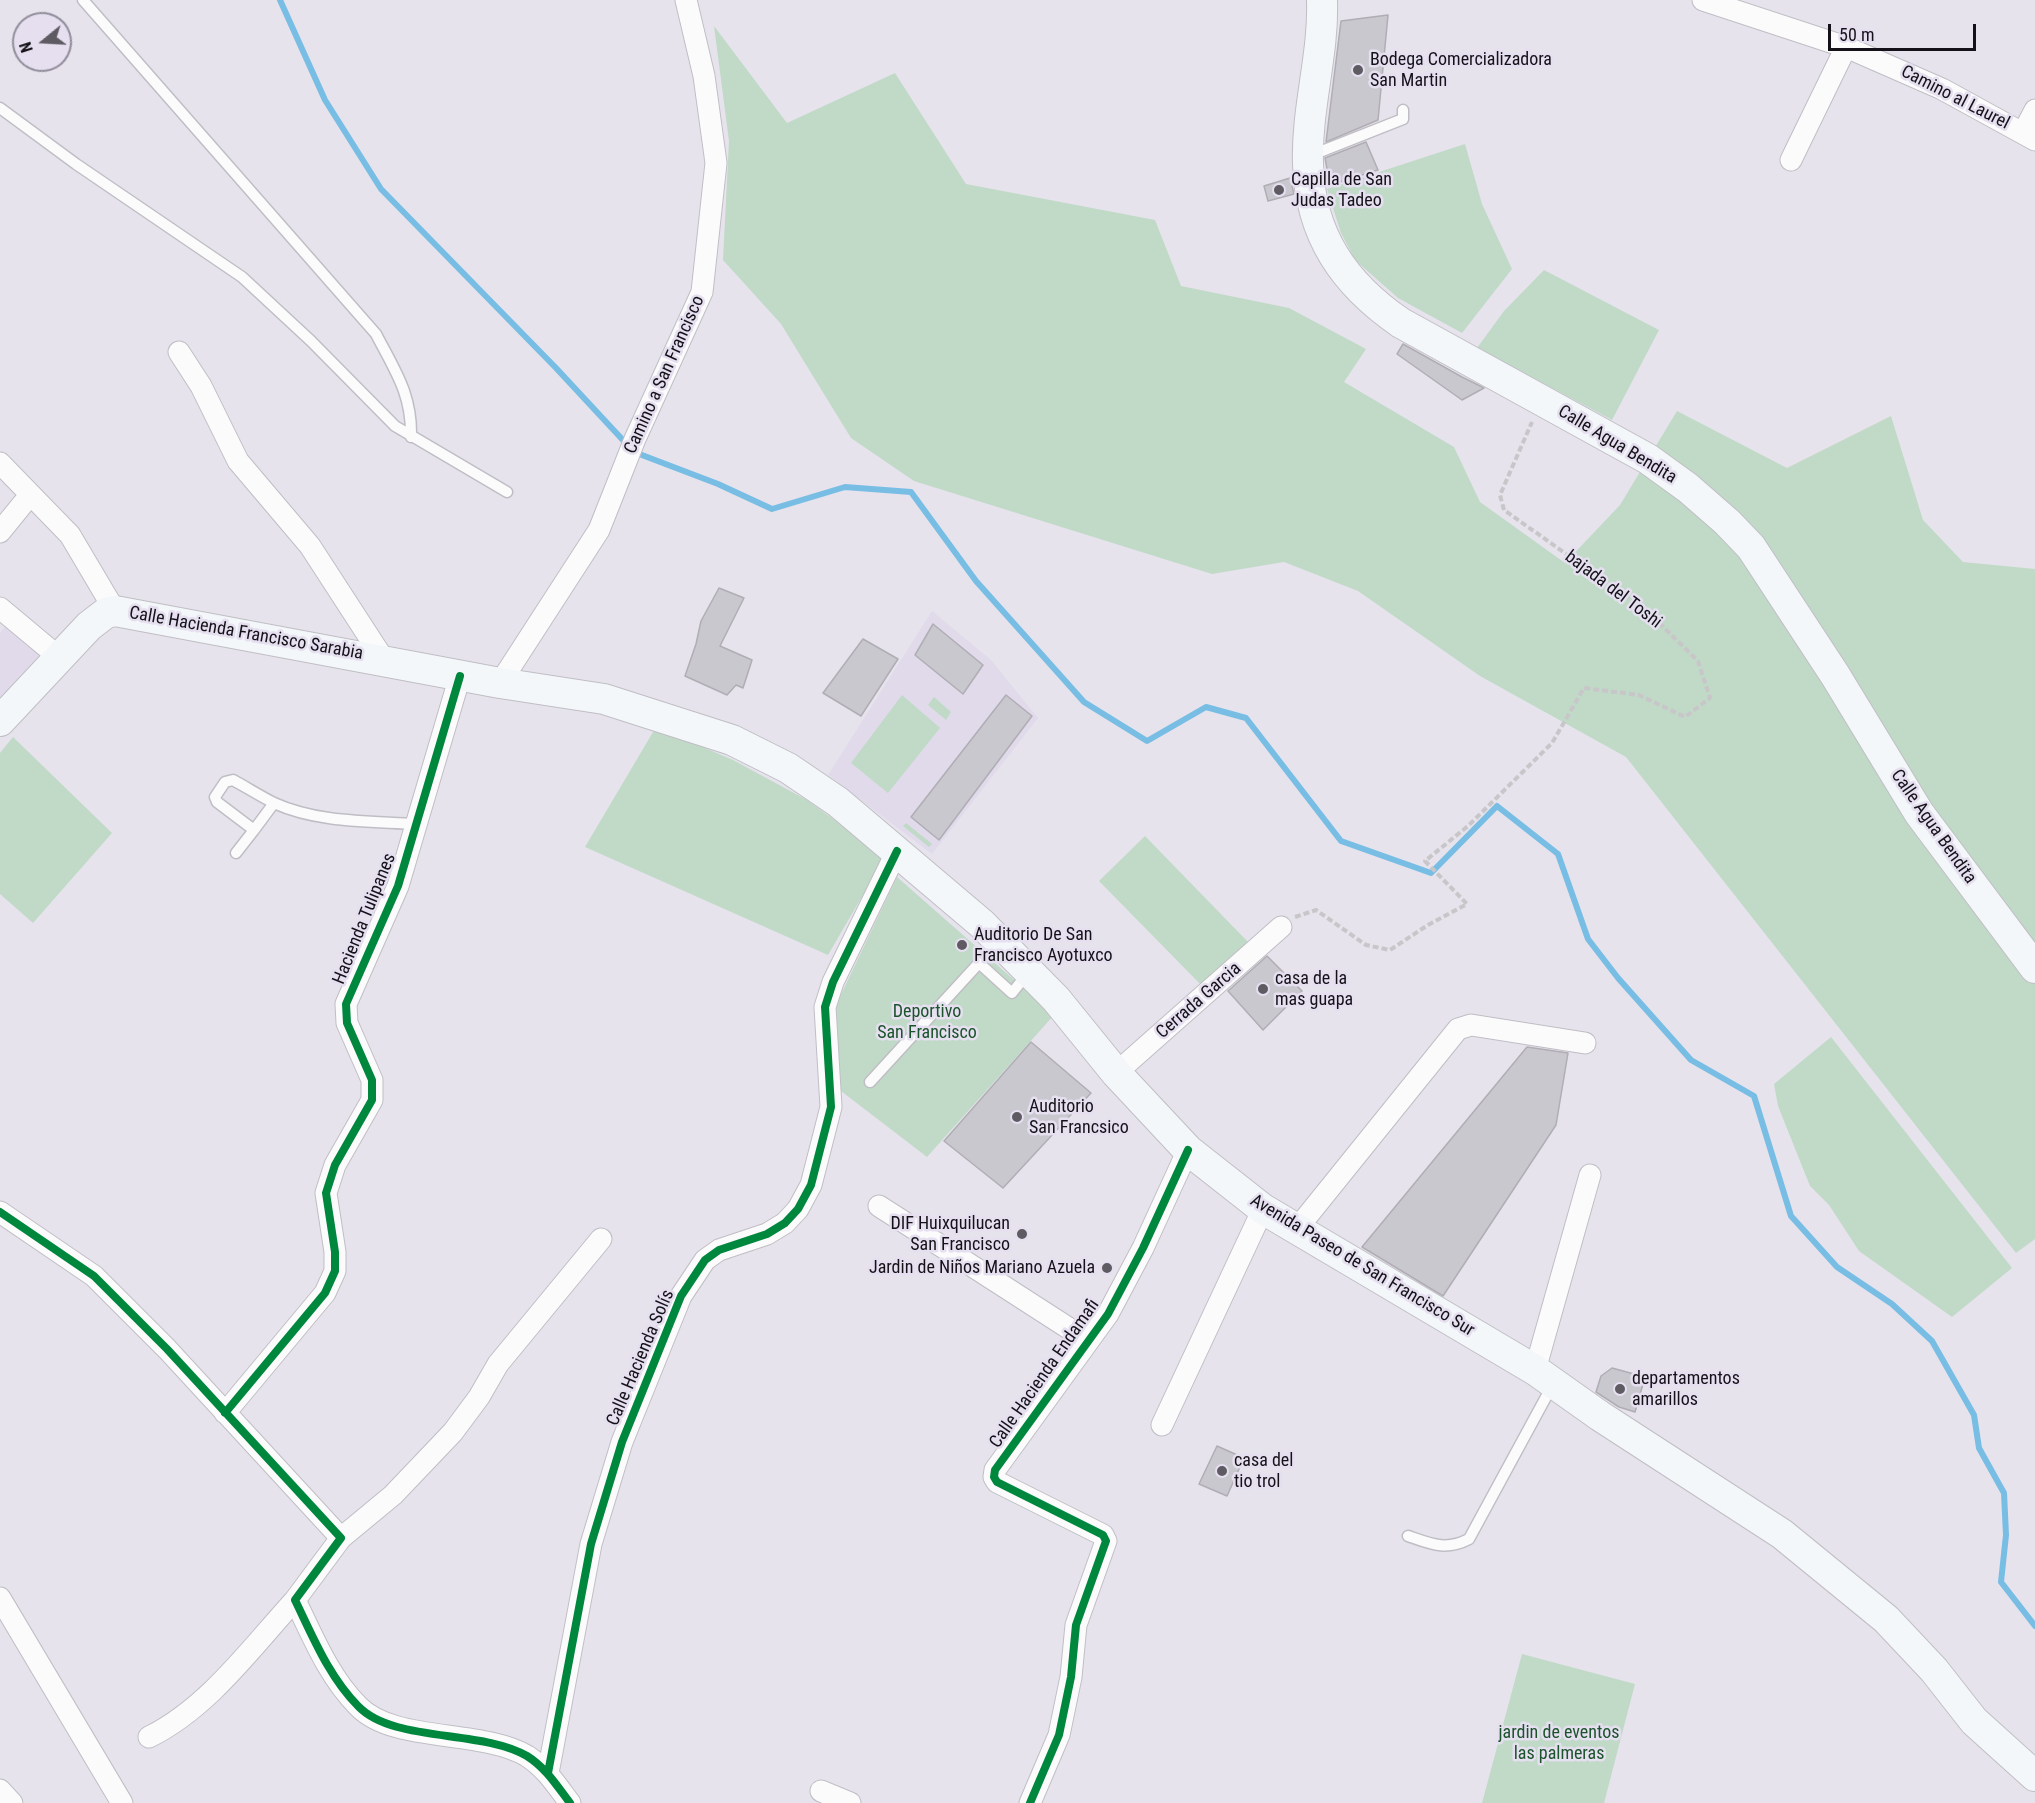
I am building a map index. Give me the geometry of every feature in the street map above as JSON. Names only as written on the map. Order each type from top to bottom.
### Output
[{"type":"main road","name":"Calle Agua Bendita","points":[[1322,0],[1323,29],[1308,163],[1317,216],[1338,263],[1353,285],[1374,305],[1401,323],[1648,459],[1688,488],[1727,522],[1751,548],[1836,675],[1918,813],[2035,968]]},
{"type":"main road","name":"Calle Hacienda Francisco Sarabia","points":[[0,721],[61,659],[89,626],[106,614],[115,611],[384,660],[500,684]]},
{"type":"main road","name":"Avenida Paseo de San Francisco Sur","points":[[500,684],[604,699],[732,740],[788,768],[830,796],[982,924],[1056,999],[1116,1072],[1188,1150],[1263,1209],[1544,1376],[1790,1541],[1886,1619],[1934,1670],[1974,1721],[2035,1776]]},
{"type":"street","name":"Camino a San Francisco","points":[[500,684],[599,530],[632,448],[702,292],[716,163],[704,76],[686,0]]},
{"type":"street","name":"Camino al Laurel","points":[[1703,0],[1846,46],[1942,88],[2029,136]]},
{"type":"street","points":[[1791,160],[1846,46]]},
{"type":"street","points":[[2029,136],[2035,110]]},
{"type":"street","points":[[179,352],[201,386],[238,461],[310,546],[384,660]]},
{"type":"street","points":[[0,463],[69,535],[115,611]]},
{"type":"street","points":[[0,532],[30,495]]},
{"type":"street","points":[[0,608],[61,659]]},
{"type":"street","name":"Hacienda Tulipanes","points":[[225,1413],[325,1293],[335,1271],[335,1252],[326,1193],[334,1166],[372,1100],[372,1080],[347,1023],[346,1004],[398,886],[460,676]]},
{"type":"street","name":"Calle Hacienda Solís","points":[[548,1773],[591,1544],[622,1442],[681,1296],[705,1260],[718,1250],[767,1234],[784,1223],[798,1209],[811,1185],[831,1107],[825,1007],[833,982],[897,851]]},
{"type":"street","name":"Cerrada Garcia","points":[[1116,1072],[1281,927]]},
{"type":"street","points":[[1296,1230],[1458,1029],[1472,1025],[1585,1043]]},
{"type":"street","name":"Calle Hacienda Endamafi","points":[[1030,1803],[1059,1735],[1071,1677],[1076,1626],[1106,1541],[1103,1534],[997,1482],[994,1478],[995,1470],[1108,1314],[1143,1248],[1188,1150]]},
{"type":"street","points":[[1544,1376],[1590,1175]]},
{"type":"street","points":[[879,1206],[1087,1340]]},
{"type":"street","points":[[1162,1425],[1263,1209]]},
{"type":"street","points":[[0,1212],[94,1276],[167,1349],[341,1538]]},
{"type":"street","points":[[149,1737],[171,1726],[204,1698],[296,1600],[341,1538],[393,1495],[453,1432],[479,1397],[498,1364],[600,1239]]},
{"type":"street","points":[[0,1598],[122,1803]]},
{"type":"street","points":[[296,1600],[323,1660],[358,1708],[387,1724],[501,1744],[527,1756],[548,1773],[570,1803]]},
{"type":"street","points":[[0,1790],[12,1803]]},
{"type":"street","points":[[821,1791],[850,1803]]},
{"type":"lane","points":[[83,0],[376,334],[405,392],[412,413],[411,437]]},
{"type":"lane","points":[[0,108],[76,164],[242,277],[311,341],[395,426],[507,492]]},
{"type":"lane","points":[[1322,151],[1403,119],[1403,110]]},
{"type":"lane","points":[[254,830],[217,802],[215,797],[225,782],[233,780],[273,802],[329,818],[416,824]]},
{"type":"lane","points":[[236,853],[273,802]]},
{"type":"lane","points":[[870,1082],[979,963],[1012,993],[1029,972]]},
{"type":"lane","points":[[1408,1536],[1442,1547],[1457,1545],[1469,1539],[1544,1376]]},
{"type":"shaded area","points":[[932,611],[991,660],[1038,718],[932,854],[828,775]]},
{"type":"shaded area","points":[[6,625],[42,657],[0,705],[0,633]]},
{"type":"green space","points":[[714,26],[787,123],[895,73],[966,184],[1155,220],[1181,286],[1289,308],[1366,349],[1344,382],[1454,447],[1480,502],[1565,563],[1620,505],[1677,411],[1787,468],[1891,416],[1923,520],[1963,562],[2035,569],[2035,1239],[2016,1253],[1626,757],[1480,676],[1358,591],[1284,562],[1212,574],[914,481],[851,438],[781,324],[723,260],[729,141]]},
{"type":"green space","points":[[1465,144],[1482,204],[1512,269],[1462,333],[1398,298],[1355,260],[1341,233],[1327,189]]},
{"type":"green space","points":[[1544,270],[1659,330],[1612,420],[1477,348],[1504,311]]},
{"type":"green space","points":[[902,695],[940,728],[888,793],[851,763]]},
{"type":"green space","points":[[934,697],[951,712],[946,720],[928,705]]},
{"type":"green space","points":[[656,727],[733,760],[807,800],[885,857],[828,955],[585,847]]},
{"type":"green space","points":[[13,737],[112,833],[33,923],[0,894],[0,753]]},
{"type":"green space","points":[[906,823],[932,844],[929,847],[903,826]]},
{"type":"green space","points":[[1145,836],[1249,943],[1204,988],[1099,881]]},
{"type":"green space","name":"Deportivo San Francisco","points":[[897,877],[1054,1015],[927,1157],[841,1091],[836,1005]]},
{"type":"green space","points":[[1831,1037],[2012,1268],[1952,1317],[1859,1251],[1829,1205],[1810,1186],[1778,1106],[1774,1084]]},
{"type":"green space","name":"jardin de eventos las palmeras","points":[[1522,1654],[1635,1684],[1604,1803],[1482,1803]]},
{"type":"building","name":"Bodega Comercializadora San Martin","points":[[1388,15],[1378,120],[1326,142],[1341,21]]},
{"type":"building","points":[[1366,142],[1378,170],[1330,185],[1325,158]]},
{"type":"building","name":"Capilla de San Judas Tadeo","points":[[1290,178],[1294,194],[1268,201],[1264,186]]},
{"type":"building","points":[[1403,344],[1484,388],[1462,400],[1397,354]]},
{"type":"building","points":[[719,588],[744,598],[720,646],[752,660],[743,688],[736,685],[727,695],[685,676],[701,621]]},
{"type":"building","points":[[933,624],[983,665],[963,694],[915,655]]},
{"type":"building","points":[[863,639],[898,659],[861,716],[823,693]]},
{"type":"building","points":[[1006,695],[1032,716],[939,840],[911,817]]},
{"type":"building","name":"casa de la mas guapa","points":[[1267,956],[1302,991],[1263,1030],[1228,991]]},
{"type":"building","name":"Auditorio San Francsico","points":[[1031,1042],[1091,1093],[1003,1188],[944,1141]]},
{"type":"building","points":[[1527,1047],[1568,1053],[1556,1125],[1443,1296],[1362,1247]]},
{"type":"building","name":"departamentos amarillos","points":[[1612,1368],[1645,1377],[1635,1412],[1619,1407],[1596,1392],[1601,1376]]},
{"type":"building","name":"casa del tio trol","points":[[1217,1446],[1244,1458],[1227,1496],[1199,1484]]},
{"type":"waterway","points":[[280,0],[325,100],[381,189],[556,368],[634,452],[718,484],[772,509],[845,487],[911,492],[976,581],[1084,702],[1147,741],[1206,707],[1246,718],[1341,841],[1431,873],[1497,806],[1558,854],[1588,939],[1618,978],[1691,1060],[1754,1096],[1791,1216],[1837,1267],[1892,1304],[1932,1341],[1974,1415],[1979,1448],[2004,1493],[2006,1535],[2001,1582],[2035,1626]]},
{"type":"cycle path","points":[[225,1413],[325,1293],[335,1271],[335,1252],[326,1193],[335,1165],[372,1100],[372,1080],[347,1023],[346,1004],[398,886],[460,676]]},
{"type":"cycle path","points":[[548,1773],[591,1544],[622,1442],[681,1296],[705,1260],[719,1250],[767,1234],[785,1223],[798,1209],[811,1185],[831,1107],[825,1007],[833,982],[897,851]]},
{"type":"cycle path","points":[[1030,1803],[1059,1735],[1071,1677],[1076,1625],[1106,1541],[1103,1535],[997,1482],[994,1477],[995,1470],[1108,1314],[1143,1248],[1188,1150]]},
{"type":"cycle path","points":[[0,1212],[94,1276],[167,1349],[341,1538],[295,1600],[330,1669],[358,1706],[373,1718],[393,1726],[486,1742],[527,1756],[546,1772],[570,1803]]},
{"type":"place","name":"Bodega Comercializadora San Martin","points":[[1358,70]]},
{"type":"place","name":"Capilla de San Judas Tadeo","points":[[1279,190]]},
{"type":"place","name":"Auditorio De San Francisco Ayotuxco","points":[[962,945]]},
{"type":"place","name":"casa de la mas guapa","points":[[1263,989]]},
{"type":"place","name":"Auditorio San Francsico","points":[[1017,1117]]},
{"type":"place","name":"DIF Huixquilucan San Francisco","points":[[1022,1234]]},
{"type":"place","name":"Jardin de Niños Mariano Azuela","points":[[1107,1268]]},
{"type":"place","name":"departamentos amarillos","points":[[1620,1389]]},
{"type":"place","name":"casa del tio trol","points":[[1222,1471]]}]
